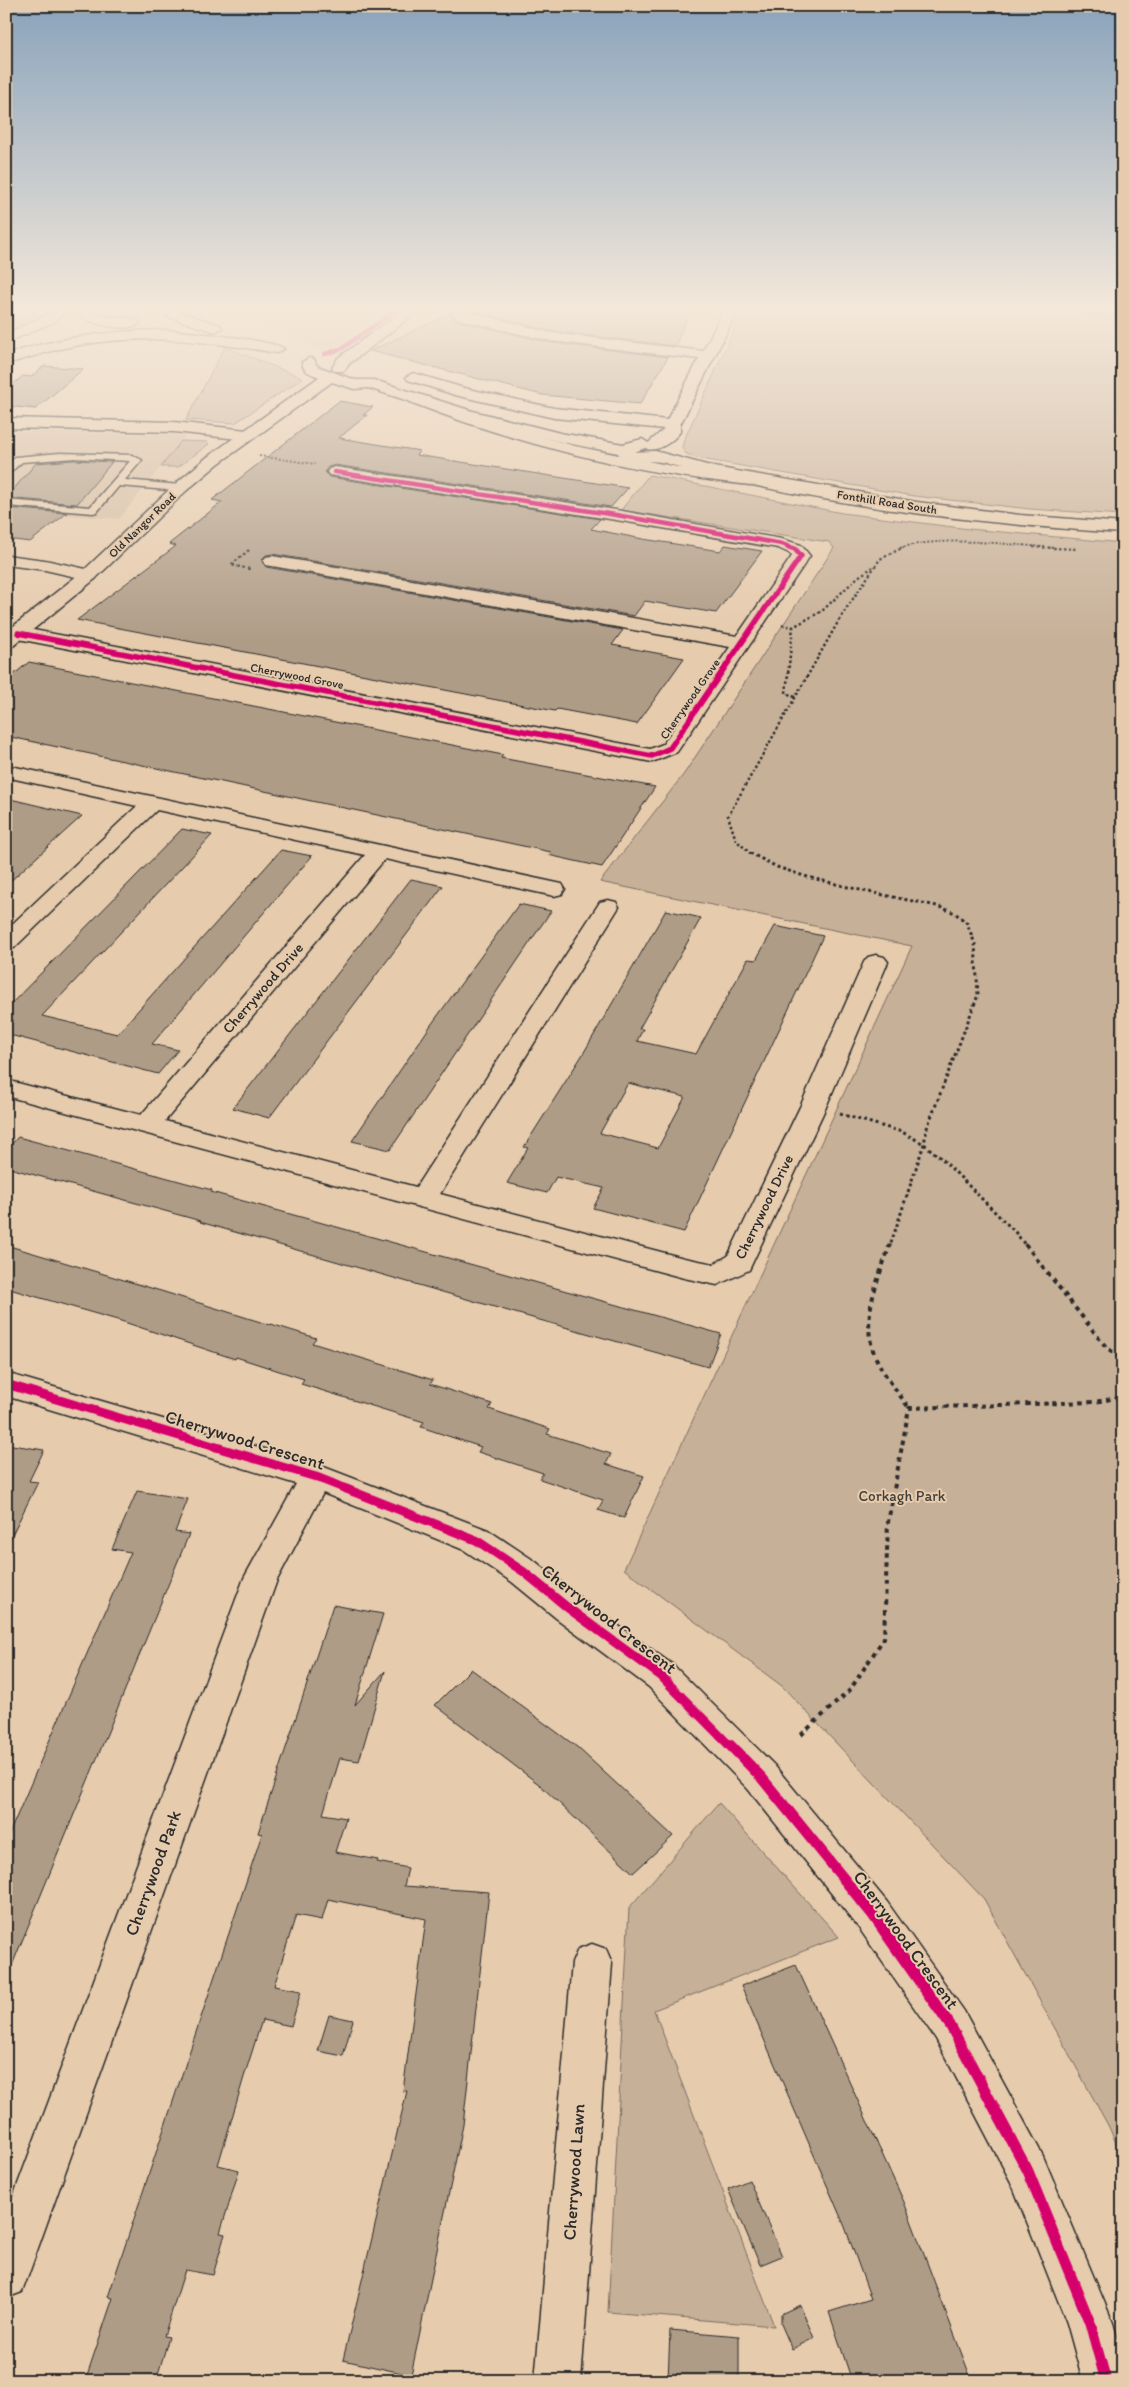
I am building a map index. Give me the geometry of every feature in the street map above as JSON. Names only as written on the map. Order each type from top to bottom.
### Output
[{"type":"street","name":"Old Nangor Road","points":[[12,638],[88,575],[180,488],[269,419]]},
{"type":"street","points":[[465,419],[581,452],[666,470],[761,481]]},
{"type":"street","name":"Fonthill Road South","points":[[487,419],[552,437],[625,449],[626,454],[634,457],[653,451],[685,465],[761,481],[901,505],[1013,519],[1123,528]]},
{"type":"street","points":[[605,419],[672,425]]},
{"type":"street","points":[[653,451],[672,432],[672,425],[675,419]]},
{"type":"street","points":[[6,423],[174,427],[247,435]]},
{"type":"street","name":"Cherrywood Grove","points":[[12,638],[652,756],[670,748],[800,556],[795,549],[782,544],[616,515],[335,472]]},
{"type":"street","points":[[6,560],[45,565],[88,575]]},
{"type":"street","name":"Cherrywood Grove","points":[[272,561],[742,644]]},
{"type":"street","points":[[6,771],[554,889]]},
{"type":"street","points":[[6,943],[152,803]]},
{"type":"street","name":"Cherrywood Drive","points":[[147,1126],[380,851]]},
{"type":"street","points":[[423,1198],[608,907]]},
{"type":"street","name":"Cherrywood Drive","points":[[6,1088],[684,1268],[717,1275],[739,1264],[813,1107],[876,962]]},
{"type":"street","name":"Cherrywood Crescent","points":[[6,1384],[316,1477],[476,1540],[524,1572],[568,1608],[661,1676],[761,1777],[873,1915],[950,2025],[1028,2171],[1090,2323],[1106,2381]]},
{"type":"street","name":"Cherrywood Park","points":[[6,2276],[261,1578],[316,1477]]},
{"type":"street","name":"Cherrywood Lawn","points":[[558,2381],[592,1963]]},
{"type":"lane","points":[[6,473],[19,459],[44,455],[119,456],[137,460],[93,510],[6,503]]},
{"type":"lane","points":[[118,483],[180,488]]},
{"type":"path","points":[[801,1735],[850,1690],[884,1638],[888,1522],[909,1408],[876,1359],[867,1325],[874,1293],[924,1144],[927,1128],[978,995],[976,944],[967,923],[955,912],[808,876],[762,862],[742,848],[732,834],[728,816],[842,615],[874,567],[896,549],[916,543],[948,542],[1079,549]]},
{"type":"path","points":[[795,697],[786,693],[793,627],[809,621],[836,599],[861,572],[874,567]]},
{"type":"path","points":[[835,1113],[902,1132],[924,1144],[942,1159],[1015,1232],[1106,1347],[1123,1360]]},
{"type":"path","points":[[909,1408],[1094,1402],[1123,1397]]},
{"type":"shaded area","points":[[6,431],[186,435],[119,519],[6,511]]},
{"type":"green space","points":[[186,419],[240,419],[235,423]]},
{"type":"green space","points":[[693,419],[1123,419],[1123,515],[1030,509],[914,496],[696,458],[685,453],[682,447]]},
{"type":"green space","points":[[181,441],[207,442],[209,444],[178,467],[161,467]]},
{"type":"green space","name":"Corkagh Park","points":[[649,475],[842,513],[969,529],[1123,543],[1123,2159],[1109,2127],[984,1899],[782,1686],[624,1569],[912,946],[600,882],[684,774],[834,548],[829,542],[621,510]]},
{"type":"green space","points":[[719,1803],[839,1937],[654,2010],[774,2326],[608,2312],[629,1908]]},
{"type":"building","points":[[315,419],[362,419],[339,438],[420,451],[416,455],[628,488],[611,507],[335,465],[328,467],[325,471],[329,477],[600,519],[591,529],[643,539],[720,551],[725,545],[762,551],[716,613],[645,601],[634,616],[272,554],[266,555],[262,560],[266,567],[623,630],[612,645],[684,658],[637,724],[557,709],[555,711],[77,620],[176,546],[169,544],[222,502],[212,500]]},
{"type":"building","points":[[74,460],[112,462],[77,504],[6,498],[36,463]]},
{"type":"building","points":[[6,508],[67,513],[30,542],[6,539]]},
{"type":"building","points":[[29,662],[503,755],[501,758],[655,787],[602,867],[548,855],[551,852],[6,736],[6,681]]},
{"type":"building","points":[[6,798],[82,816],[6,885]]},
{"type":"building","points":[[182,829],[212,835],[42,1016],[117,1034],[281,850],[312,856],[152,1044],[178,1050],[158,1074],[6,1034],[6,1009]]},
{"type":"building","points":[[411,879],[443,886],[269,1118],[233,1108]]},
{"type":"building","points":[[519,904],[551,911],[390,1150],[352,1141],[431,1025]]},
{"type":"building","points":[[666,910],[701,918],[639,1029],[643,1029],[637,1041],[696,1054],[748,959],[756,960],[775,926],[823,936],[684,1232],[593,1208],[604,1188],[556,1177],[547,1193],[507,1183],[528,1148],[524,1147],[583,1054]],"holes":[[[628,1083],[685,1097],[658,1148],[600,1133]]]},
{"type":"building","points":[[18,1137],[721,1334],[708,1367],[536,1319],[201,1221],[6,1167],[6,1150]]},
{"type":"building","points":[[6,1245],[316,1338],[312,1343],[433,1380],[430,1384],[492,1404],[489,1409],[550,1429],[547,1434],[611,1454],[606,1464],[644,1476],[624,1518],[598,1510],[603,1500],[540,1479],[543,1473],[478,1452],[481,1447],[421,1427],[424,1422],[301,1384],[304,1379],[236,1357],[235,1359],[121,1321],[6,1288]]},
{"type":"building","points":[[6,1444],[44,1450],[29,1481],[38,1482],[6,1547]]},
{"type":"building","points":[[137,1491],[188,1499],[175,1532],[189,1534],[6,1980],[6,1841],[131,1552],[112,1549]]},
{"type":"building","points":[[333,1605],[383,1614],[355,1705],[385,1671],[359,1761],[340,1758],[323,1814],[346,1818],[335,1852],[408,1868],[404,1886],[489,1892],[463,2125],[411,2375],[343,2360],[407,2091],[403,2091],[426,1919],[328,1899],[322,1920],[296,1915],[274,1986],[301,1991],[291,2026],[262,2020],[244,2077],[218,2165],[239,2170],[220,2233],[225,2234],[213,2275],[185,2270],[164,2336],[169,2337],[156,2381],[85,2381],[113,2298],[108,2297],[262,1834],[258,1833]]},
{"type":"building","points":[[471,1669],[577,1747],[673,1836],[633,1873],[540,1785],[435,1705]]},
{"type":"building","points":[[796,1965],[904,2202],[972,2381],[852,2381],[829,2312],[871,2299],[845,2227],[741,1986]]},
{"type":"building","points":[[329,2015],[353,2020],[343,2056],[318,2051]]},
{"type":"building","points":[[749,2180],[782,2256],[760,2265],[728,2189]]},
{"type":"building","points":[[800,2305],[814,2338],[792,2349],[781,2324],[781,2314]]},
{"type":"building","points":[[670,2330],[739,2336],[739,2376],[728,2381],[668,2381]]},
{"type":"cycle path","points":[[18,633],[652,756],[670,748],[801,556],[795,549],[782,544],[616,515],[335,472]]},
{"type":"cycle path","points":[[6,1384],[316,1477],[476,1540],[524,1572],[568,1608],[661,1676],[761,1777],[873,1915],[950,2025],[1028,2171],[1090,2323],[1106,2381]]}]
